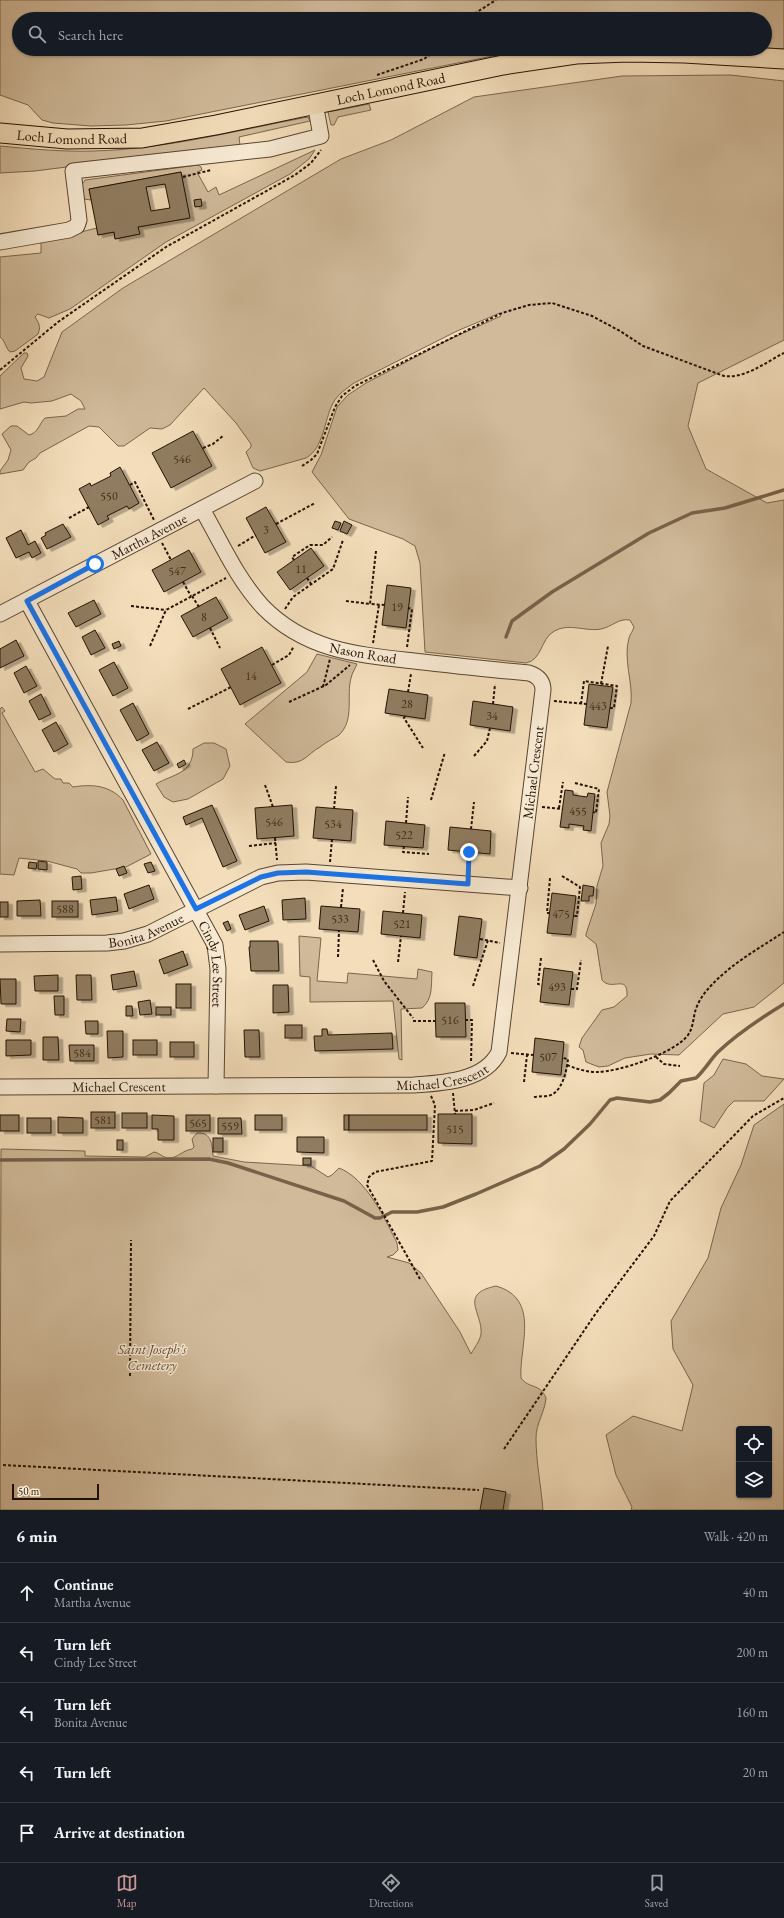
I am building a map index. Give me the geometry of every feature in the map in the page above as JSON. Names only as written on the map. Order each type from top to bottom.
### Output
[{"type":"main road","name":"Loch Lomond Road","points":[[0,132],[67,139],[130,139],[171,133],[503,65],[562,56]]},
{"type":"main road","name":"Loch Lomond Road","points":[[734,56],[784,59]]},
{"type":"street","points":[[0,242],[69,230],[77,226],[79,220],[73,171],[270,149],[321,136],[315,103]]},
{"type":"street","name":"Martha Avenue","points":[[0,614],[255,481]]},
{"type":"street","name":"Nason Road","points":[[202,508],[237,572],[262,605],[278,620],[300,635],[333,649],[366,656],[529,673],[540,679]]},
{"type":"street","name":"Cindy Lee Street","points":[[27,601],[211,937],[218,959],[216,1086]]},
{"type":"street","name":"Michael Crescent","points":[[0,1087],[426,1084],[471,1075],[486,1068],[497,1058],[500,1052],[542,700],[543,687],[540,679]]},
{"type":"street","name":"Bonita Avenue","points":[[0,944],[107,943],[124,941],[148,934],[261,877],[278,873],[336,875],[520,888]]},
{"type":"path","points":[[477,12],[496,0]]},
{"type":"path","points":[[375,76],[424,59],[428,56]]},
{"type":"path","points":[[0,370],[58,322],[166,248],[304,169],[311,163],[321,150],[321,136]]},
{"type":"path","points":[[183,177],[214,169]]},
{"type":"path","points":[[302,466],[311,460],[316,454],[338,401],[355,386],[470,328],[507,311],[529,304],[557,303],[605,322],[643,346],[724,376],[733,377],[743,374],[784,353]]},
{"type":"path","points":[[203,448],[213,444],[224,435]]},
{"type":"path","points":[[130,485],[136,482],[171,560]]},
{"type":"path","points":[[276,524],[315,503]]},
{"type":"path","points":[[69,518],[88,507]]},
{"type":"path","points":[[227,552],[256,536]]},
{"type":"path","points":[[294,560],[292,557],[310,545],[324,546],[332,536]]},
{"type":"path","points":[[278,620],[293,597],[332,569],[343,540]]},
{"type":"path","points":[[370,604],[376,551]]},
{"type":"path","points":[[131,606],[166,610],[237,572]]},
{"type":"path","points":[[307,578],[311,584]]},
{"type":"path","points":[[183,582],[199,607]]},
{"type":"path","points":[[346,601],[385,605]]},
{"type":"path","points":[[289,702],[323,687],[366,656],[379,604]]},
{"type":"path","points":[[408,608],[412,609],[408,660],[408,692]]},
{"type":"path","points":[[150,646],[166,610]]},
{"type":"path","points":[[210,628],[220,648]]},
{"type":"path","points":[[272,665],[289,655],[300,635]]},
{"type":"path","points":[[601,684],[608,646]]},
{"type":"path","points":[[323,687],[333,649]]},
{"type":"path","points":[[493,704],[497,670]]},
{"type":"path","points":[[581,704],[584,681],[617,686],[614,708],[610,708]]},
{"type":"path","points":[[188,709],[231,687]]},
{"type":"path","points":[[542,700],[586,704]]},
{"type":"path","points":[[405,716],[404,718],[423,748]]},
{"type":"path","points":[[474,756],[487,742],[490,728]]},
{"type":"path","points":[[431,800],[445,752]]},
{"type":"path","points":[[559,808],[563,782]]},
{"type":"path","points":[[575,782],[599,789],[596,813],[593,812]]},
{"type":"path","points":[[265,785],[273,807]]},
{"type":"path","points":[[334,809],[336,786]]},
{"type":"path","points":[[406,823],[408,797]]},
{"type":"path","points":[[471,829],[474,802]]},
{"type":"path","points":[[529,805],[563,809]]},
{"type":"path","points":[[276,838],[278,873]]},
{"type":"path","points":[[332,839],[341,907]]},
{"type":"path","points":[[249,846],[276,843]]},
{"type":"path","points":[[404,846],[403,852],[429,854]]},
{"type":"path","points":[[468,884],[469,852]]},
{"type":"path","points":[[562,876],[580,887],[577,916],[573,916]]},
{"type":"path","points":[[550,878],[547,913],[550,913]]},
{"type":"path","points":[[403,913],[406,880]]},
{"type":"path","points":[[338,957],[339,931]]},
{"type":"path","points":[[567,1065],[582,1070],[599,1072],[637,1064],[656,1057],[689,1034],[697,1005],[717,979],[784,932]]},
{"type":"path","points":[[398,962],[401,936]]},
{"type":"path","points":[[480,939],[513,946]]},
{"type":"path","points":[[473,986],[488,940]]},
{"type":"path","points":[[541,958],[538,984],[542,985]]},
{"type":"path","points":[[373,960],[384,981],[413,1019],[436,1021]]},
{"type":"path","points":[[571,989],[577,990],[581,960]]},
{"type":"path","points":[[465,1020],[472,1020],[471,1075]]},
{"type":"path","points":[[500,1052],[533,1055]]},
{"type":"path","points":[[524,1082],[527,1055]]},
{"type":"path","points":[[656,1057],[664,1064],[680,1066]]},
{"type":"path","points":[[534,1097],[552,1095],[559,1086],[568,1059],[563,1058]]},
{"type":"path","points":[[451,1080],[455,1114]]},
{"type":"path","points":[[420,1279],[367,1185],[369,1177],[375,1172],[432,1161],[435,1105],[426,1084]]},
{"type":"path","points":[[504,1449],[596,1313],[654,1236],[670,1201],[753,1116],[784,1098]]},
{"type":"path","points":[[454,1110],[474,1110],[494,1103]]},
{"type":"path","points":[[130,1376],[131,1240]]},
{"type":"path","points":[[3,1465],[479,1490]]},
{"type":"green space","points":[[0,0],[784,0],[784,49],[772,48],[772,12],[12,12],[12,56],[493,56],[166,121],[126,125],[91,126],[53,123],[42,120],[28,105],[0,95]]},
{"type":"green space","points":[[730,75],[784,81],[784,340],[698,383],[688,426],[706,469],[767,503],[784,500],[784,983],[754,1007],[723,1014],[679,1055],[651,1054],[625,1058],[608,1066],[599,1067],[586,1062],[583,1050],[579,1047],[582,1038],[602,1010],[614,1007],[627,996],[627,989],[625,985],[610,984],[602,980],[596,944],[586,936],[586,934],[596,904],[597,886],[603,866],[601,843],[609,824],[610,816],[607,792],[631,703],[627,646],[634,627],[630,620],[622,620],[595,630],[571,627],[559,629],[549,635],[535,658],[526,663],[425,652],[420,563],[415,546],[403,539],[349,519],[312,472],[321,455],[337,407],[348,395],[366,383],[448,340],[501,316],[500,313],[457,331],[354,383],[340,394],[333,403],[320,441],[317,448],[312,453],[306,458],[260,471],[253,468],[246,452],[251,447],[251,444],[236,423],[204,388],[170,425],[162,429],[150,428],[124,446],[118,446],[99,427],[89,426],[40,453],[36,458],[29,462],[23,470],[0,474],[0,471],[8,460],[11,450],[2,434],[11,426],[17,426],[29,435],[36,430],[45,418],[66,416],[78,409],[85,409],[81,401],[71,394],[52,401],[31,403],[24,402],[0,409],[0,376],[24,353],[27,353],[28,356],[21,368],[24,379],[37,381],[44,377],[62,332],[123,288],[341,159],[391,140],[474,97],[622,76]]},
{"type":"green space","points":[[369,104],[371,110],[338,117],[334,125],[331,125],[328,112]]},
{"type":"green space","points":[[308,117],[310,121],[239,137],[240,145],[35,171],[0,173],[0,146],[71,151],[148,147]]},
{"type":"green space","points":[[315,150],[309,159],[290,174],[166,242],[70,309],[49,318],[38,314],[35,317],[39,325],[38,334],[15,351],[10,352],[0,337],[0,257],[41,253],[41,242],[97,228],[98,235],[114,232],[115,239],[139,234],[138,227],[189,218],[181,172],[89,189],[91,200],[84,199],[81,186],[85,180],[198,165],[202,170],[197,172],[208,192],[216,187],[219,195]]},
{"type":"green space","points":[[317,654],[357,664],[351,676],[349,715],[347,722],[339,735],[305,758],[297,762],[286,762],[245,724],[307,672]]},
{"type":"green space","points":[[2,707],[5,711],[2,713],[35,772],[43,769],[55,779],[61,779],[63,783],[69,783],[73,787],[100,787],[112,791],[118,795],[123,800],[151,854],[126,867],[91,873],[81,873],[77,869],[47,861],[19,858],[14,875],[0,874],[0,709]]},
{"type":"green space","points":[[204,743],[214,743],[226,749],[230,766],[223,779],[188,799],[173,802],[164,797],[156,784],[186,768],[190,764],[193,749]]},
{"type":"green space","points":[[299,936],[321,938],[317,981],[347,983],[348,973],[417,979],[418,969],[432,972],[431,992],[426,1004],[422,1008],[401,1009],[402,1060],[399,1059],[393,1001],[310,1002],[310,977],[300,976]]},
{"type":"green space","points":[[723,1059],[746,1064],[762,1076],[784,1079],[764,1101],[734,1101],[727,1108],[714,1128],[700,1121],[704,1083],[714,1075]]},
{"type":"green space","points":[[784,1104],[784,1510],[631,1510],[632,1507],[616,1475],[606,1435],[633,1416],[682,1431],[693,1385],[673,1349],[671,1321],[708,1258],[721,1208],[741,1165],[754,1125]]},
{"type":"green space","name":"Saint Joseph's Cemetery","points":[[197,1133],[202,1133],[208,1137],[213,1156],[244,1162],[311,1166],[328,1177],[339,1168],[349,1173],[374,1200],[397,1243],[398,1250],[393,1255],[387,1257],[409,1263],[421,1273],[460,1332],[471,1354],[481,1334],[481,1326],[475,1305],[475,1299],[478,1294],[485,1289],[496,1286],[510,1292],[519,1301],[523,1312],[525,1325],[521,1378],[527,1384],[541,1390],[546,1398],[536,1433],[543,1510],[0,1510],[1,1149],[85,1151],[85,1156],[145,1157],[154,1152],[169,1158],[175,1157],[192,1149],[194,1147],[192,1139]]},
{"type":"building","points":[[181,172],[190,218],[138,227],[140,234],[115,239],[114,232],[98,235],[89,189]],"holes":[[[165,184],[170,208],[151,211],[146,187]]]},
{"type":"building","points":[[201,199],[202,206],[195,207],[194,200]]},
{"type":"building","points":[[193,431],[212,466],[171,488],[152,453]]},
{"type":"building","points":[[120,467],[139,503],[129,509],[127,506],[107,516],[109,519],[98,525],[79,489],[90,483],[91,486],[111,476],[110,473]]},
{"type":"building","points":[[266,507],[286,542],[265,553],[246,518]]},
{"type":"building","points":[[335,521],[341,523],[338,530],[332,528]]},
{"type":"building","points":[[344,521],[352,525],[347,534],[340,531]]},
{"type":"building","points":[[63,524],[71,537],[47,549],[41,538],[46,535],[45,533]]},
{"type":"building","points":[[21,530],[28,545],[35,541],[41,553],[32,558],[29,552],[16,558],[6,538]]},
{"type":"building","points":[[311,548],[324,566],[290,590],[277,572]]},
{"type":"building","points":[[189,550],[201,572],[164,592],[152,570]]},
{"type":"building","points":[[387,585],[411,588],[406,628],[382,625]]},
{"type":"building","points":[[216,597],[228,618],[193,637],[181,616]]},
{"type":"building","points":[[94,600],[101,614],[76,627],[68,613]]},
{"type":"building","points":[[95,630],[105,648],[91,655],[82,637]]},
{"type":"building","points":[[16,640],[24,656],[0,668],[0,649]]},
{"type":"building","points":[[119,641],[121,646],[114,649],[112,644]]},
{"type":"building","points":[[262,647],[281,683],[240,705],[221,669]]},
{"type":"building","points":[[114,662],[128,688],[113,696],[99,670]]},
{"type":"building","points":[[26,666],[37,686],[24,693],[14,673]]},
{"type":"building","points":[[589,684],[613,687],[607,728],[584,725]]},
{"type":"building","points":[[389,689],[428,695],[425,719],[385,713]]},
{"type":"building","points":[[41,694],[51,714],[39,720],[29,701]]},
{"type":"building","points":[[473,701],[513,707],[510,731],[470,725]]},
{"type":"building","points":[[133,703],[149,734],[137,741],[120,710]]},
{"type":"building","points":[[56,722],[68,744],[54,752],[42,730]]},
{"type":"building","points":[[157,742],[169,763],[154,771],[142,750]]},
{"type":"building","points":[[184,760],[186,764],[179,768],[177,764]]},
{"type":"building","points":[[565,790],[573,791],[573,795],[587,797],[588,793],[595,794],[591,831],[583,830],[584,826],[569,824],[569,828],[560,827]]},
{"type":"building","points":[[212,805],[237,861],[223,867],[202,818],[186,825],[183,817]]},
{"type":"building","points":[[292,805],[294,836],[257,839],[255,808]]},
{"type":"building","points":[[316,807],[353,810],[351,841],[313,838]]},
{"type":"building","points":[[386,821],[425,825],[423,848],[384,845]]},
{"type":"building","points":[[450,827],[491,831],[490,854],[448,850]]},
{"type":"building","points":[[38,861],[47,862],[47,870],[38,869]]},
{"type":"building","points":[[29,862],[37,863],[36,869],[28,868]]},
{"type":"building","points":[[151,862],[155,871],[148,873],[144,864]]},
{"type":"building","points":[[124,866],[127,873],[119,876],[116,869]]},
{"type":"building","points":[[81,876],[82,889],[73,890],[72,877]]},
{"type":"building","points":[[149,885],[154,899],[129,909],[124,894]]},
{"type":"building","points":[[583,885],[594,887],[593,896],[589,896],[589,901],[581,901]]},
{"type":"building","points":[[552,893],[576,896],[571,935],[547,933]]},
{"type":"building","points":[[116,897],[118,911],[92,915],[90,900]]},
{"type":"building","points":[[305,898],[306,919],[283,920],[282,900]]},
{"type":"building","points":[[40,900],[41,916],[17,916],[17,901]]},
{"type":"building","points":[[52,901],[78,901],[78,917],[52,917]]},
{"type":"building","points":[[0,902],[8,902],[8,917],[0,917]]},
{"type":"building","points":[[264,906],[269,921],[245,930],[239,915]]},
{"type":"building","points":[[321,906],[360,909],[358,932],[319,929]]},
{"type":"building","points":[[383,911],[422,915],[420,938],[381,934]]},
{"type":"building","points":[[459,916],[482,919],[477,958],[454,955]]},
{"type":"building","points":[[228,921],[231,929],[227,931],[223,923]]},
{"type":"building","points":[[250,941],[278,941],[279,971],[251,971]]},
{"type":"building","points":[[183,951],[188,965],[164,974],[159,960]]},
{"type":"building","points":[[544,968],[573,972],[569,1005],[540,1002]]},
{"type":"building","points":[[134,971],[137,986],[113,990],[111,975]]},
{"type":"building","points":[[58,975],[58,991],[35,991],[34,976]]},
{"type":"building","points":[[76,975],[91,975],[92,1000],[77,1000]]},
{"type":"building","points":[[0,979],[16,979],[16,1004],[1,1004]]},
{"type":"building","points":[[176,984],[191,984],[191,1008],[176,1008]]},
{"type":"building","points":[[273,985],[288,985],[289,1012],[273,1013]]},
{"type":"building","points":[[54,996],[64,996],[64,1015],[55,1015]]},
{"type":"building","points":[[150,1000],[152,1014],[140,1015],[138,1002]]},
{"type":"building","points":[[435,1003],[465,1003],[466,1037],[436,1037]]},
{"type":"building","points":[[126,1006],[132,1006],[133,1016],[126,1016]]},
{"type":"building","points":[[156,1007],[171,1007],[171,1015],[156,1015]]},
{"type":"building","points":[[7,1019],[21,1019],[20,1032],[6,1031]]},
{"type":"building","points":[[85,1021],[98,1021],[98,1034],[86,1034]]},
{"type":"building","points":[[285,1025],[302,1025],[302,1038],[285,1038]]},
{"type":"building","points":[[322,1029],[327,1029],[328,1035],[392,1033],[393,1049],[315,1051],[314,1036],[322,1036]]},
{"type":"building","points":[[244,1030],[259,1030],[260,1057],[245,1057]]},
{"type":"building","points":[[107,1031],[123,1031],[123,1057],[108,1058]]},
{"type":"building","points":[[43,1037],[58,1037],[59,1060],[43,1060]]},
{"type":"building","points":[[535,1038],[564,1042],[561,1075],[532,1072]]},
{"type":"building","points":[[6,1040],[31,1040],[31,1055],[6,1056]]},
{"type":"building","points":[[133,1040],[157,1040],[157,1055],[133,1055]]},
{"type":"building","points":[[170,1042],[194,1042],[194,1057],[170,1057]]},
{"type":"building","points":[[69,1045],[94,1045],[94,1061],[70,1061]]},
{"type":"building","points":[[91,1112],[115,1112],[115,1128],[91,1128]]},
{"type":"building","points":[[122,1113],[147,1113],[147,1128],[122,1128]]},
{"type":"building","points":[[438,1114],[472,1114],[472,1144],[438,1143]]},
{"type":"building","points":[[0,1115],[19,1115],[19,1131],[0,1131]]},
{"type":"building","points":[[152,1115],[174,1116],[174,1140],[158,1140],[158,1129],[152,1129]]},
{"type":"building","points":[[186,1115],[210,1115],[210,1131],[186,1131]]},
{"type":"building","points":[[255,1115],[282,1115],[282,1130],[255,1130]]},
{"type":"building","points":[[344,1115],[349,1115],[349,1130],[344,1130]]},
{"type":"building","points":[[349,1115],[427,1115],[427,1130],[349,1130]]},
{"type":"building","points":[[58,1117],[83,1118],[83,1133],[58,1133]]},
{"type":"building","points":[[27,1118],[51,1118],[51,1133],[27,1133]]},
{"type":"building","points":[[218,1118],[241,1118],[242,1134],[218,1134]]},
{"type":"building","points":[[297,1137],[324,1137],[324,1153],[297,1152]]},
{"type":"building","points":[[213,1138],[223,1138],[223,1152],[213,1152]]},
{"type":"building","points":[[117,1140],[123,1140],[123,1150],[117,1150]]},
{"type":"building","points":[[303,1158],[311,1158],[311,1165],[303,1165]]},
{"type":"building","points":[[484,1488],[506,1492],[503,1510],[480,1510]]},
{"type":"waterway","points":[[506,637],[512,621],[552,592],[649,533],[692,513],[725,508],[784,490]]},
{"type":"waterway","points":[[0,1160],[209,1159],[228,1163],[344,1201],[375,1218],[380,1218],[392,1212],[417,1212],[443,1207],[540,1166],[564,1149],[590,1124],[610,1100],[617,1098],[650,1102],[660,1100],[681,1081],[696,1078],[715,1055],[734,1038],[784,1004]]},
{"type":"route","points":[[95,564],[27,601],[196,909],[245,884],[266,875],[278,873],[306,872],[468,884],[469,852]]}]
